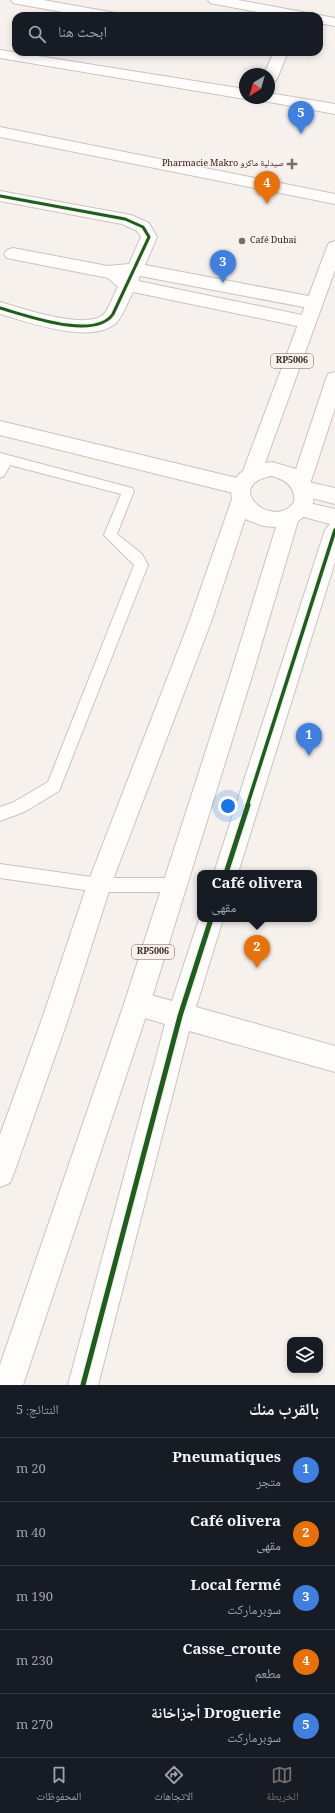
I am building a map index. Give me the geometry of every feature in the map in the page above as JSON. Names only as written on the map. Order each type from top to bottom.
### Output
[{"type":"street","points":[[18,0],[87,12]]},
{"type":"street","points":[[215,0],[278,12]]},
{"type":"street","points":[[323,20],[335,22]]},
{"type":"street","points":[[0,54],[12,56]]},
{"type":"street","points":[[12,56],[239,93]]},
{"type":"street","points":[[274,68],[279,56]]},
{"type":"street","points":[[275,99],[335,109]]},
{"type":"street","points":[[0,132],[335,199]]},
{"type":"street","points":[[0,196],[125,219],[141,224],[147,230],[149,236],[132,277],[109,320],[96,327],[60,324],[0,308]]},
{"type":"street","name":"RP5006","points":[[0,1173],[55,1019],[99,885],[200,622],[244,488],[335,247]]},
{"type":"street","points":[[12,254],[132,277],[307,322]]},
{"type":"street","points":[[132,277],[314,303]]},
{"type":"street","name":"RP5006","points":[[8,1385],[137,1004],[294,513],[305,499],[302,486],[335,379]]},
{"type":"street","points":[[0,428],[244,488]]},
{"type":"street","points":[[244,488],[263,470],[277,470],[291,474],[302,486],[335,496]]},
{"type":"street","points":[[244,488],[248,510],[260,517],[275,520],[294,513],[335,517]]},
{"type":"street","points":[[227,870],[335,530]]},
{"type":"street","points":[[83,1385],[180,1016],[210,922]]},
{"type":"street","points":[[137,1004],[335,1060]]},
{"type":"lane","points":[[0,472],[3,459],[128,491],[110,535],[137,558],[141,565],[54,786],[19,807],[0,814]]},
{"type":"lane","points":[[0,871],[99,885],[174,885]]},
{"type":"cycle path","points":[[0,196],[125,219],[137,223],[146,229],[149,237],[113,314],[109,319],[100,324],[88,326],[56,323],[0,308]]},
{"type":"cycle path","points":[[227,870],[335,530]]},
{"type":"cycle path","points":[[83,1385],[180,1016],[210,922]]},
{"type":"place","name":"Droguerie أجزاخانة","points":[[301,134]]},
{"type":"place","name":"Pharmacie Makro صيدلية ماكرو","points":[[292,164]]},
{"type":"place","name":"Casse_croute","points":[[267,204]]},
{"type":"place","name":"Café Dubai","points":[[242,241]]},
{"type":"place","name":"Local fermé","points":[[223,283]]},
{"type":"place","name":"Pneumatiques","points":[[309,756]]},
{"type":"place","name":"Café olivera","points":[[257,968]]}]
